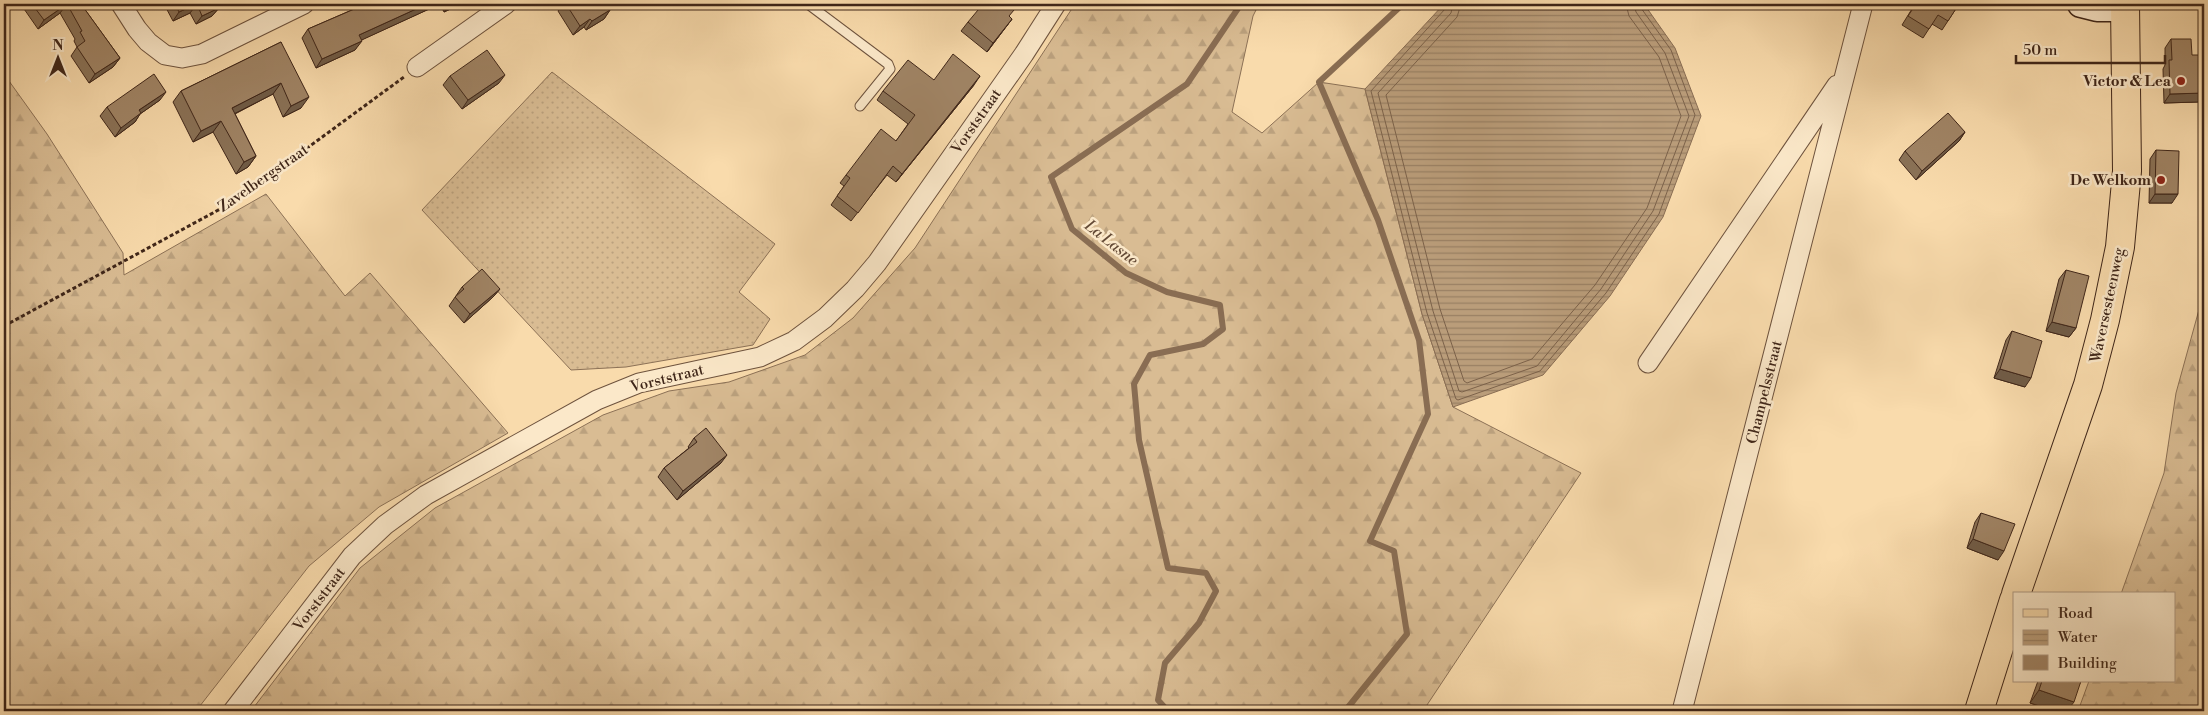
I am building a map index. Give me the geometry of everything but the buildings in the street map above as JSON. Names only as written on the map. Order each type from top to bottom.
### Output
[{"type":"main road","name":"Waversesteenweg","points":[[2017,592],[2088,385],[2106,320],[2120,247],[2127,171],[2125,6]]},
{"type":"main road","points":[[1979,711],[2013,603]]},
{"type":"street","points":[[121,4],[148,42],[165,55],[182,58],[202,54],[304,4]]},
{"type":"street","points":[[417,67],[506,4]]},
{"type":"street","name":"Vorststraat","points":[[232,711],[352,556],[385,525],[426,495],[597,400],[640,383],[760,357],[794,340],[825,318],[855,289],[877,263],[1024,54],[1056,4]]},
{"type":"street","name":"Champelsstraat","points":[[1682,711],[1863,4]]},
{"type":"street","points":[[2082,4],[2097,8],[2125,6]]},
{"type":"street","name":"Champelsstraat","points":[[1648,363],[1845,73]]},
{"type":"lane","points":[[808,4],[888,64],[890,68],[860,106]]},
{"type":"path","name":"Zavelbergstraat","points":[[4,326],[236,201],[417,67]]},
{"type":"green space","points":[[1075,4],[1259,4],[1253,16],[1232,112],[1262,133],[1319,82],[1365,89],[1422,314],[1453,407],[1581,473],[1423,711],[251,711],[360,568],[435,508],[603,415],[669,391],[729,382],[805,355],[853,318],[915,248]]},
{"type":"green space","points":[[552,72],[775,244],[739,292],[770,319],[753,345],[626,367],[571,370],[422,210]]},
{"type":"green space","points":[[4,74],[47,134],[123,253],[124,275],[266,194],[345,296],[370,273],[508,433],[379,507],[309,566],[196,711],[4,711]]},
{"type":"green space","points":[[2204,257],[2204,711],[2078,711],[2089,682],[2176,682],[2176,592],[2122,592],[2164,473],[2176,393],[2200,306]]},
{"type":"water","points":[[1444,4],[1644,4],[1675,48],[1701,116],[1663,217],[1610,296],[1543,375],[1453,407],[1422,314],[1365,89]]},
{"type":"waterway","name":"La Lasne","points":[[1168,711],[1158,700],[1165,663],[1199,623],[1216,591],[1206,573],[1168,568],[1139,440],[1134,384],[1150,355],[1203,344],[1223,329],[1220,305],[1167,292],[1126,273],[1072,229],[1051,177],[1187,84],[1241,4]]},
{"type":"waterway","points":[[1345,711],[1407,634],[1394,551],[1370,541],[1428,414],[1419,340],[1378,220],[1319,82],[1403,4]]},
{"type":"place","name":"Victor & Lea","points":[[2181,81]]},
{"type":"place","name":"De Welkom","points":[[2161,180]]}]
